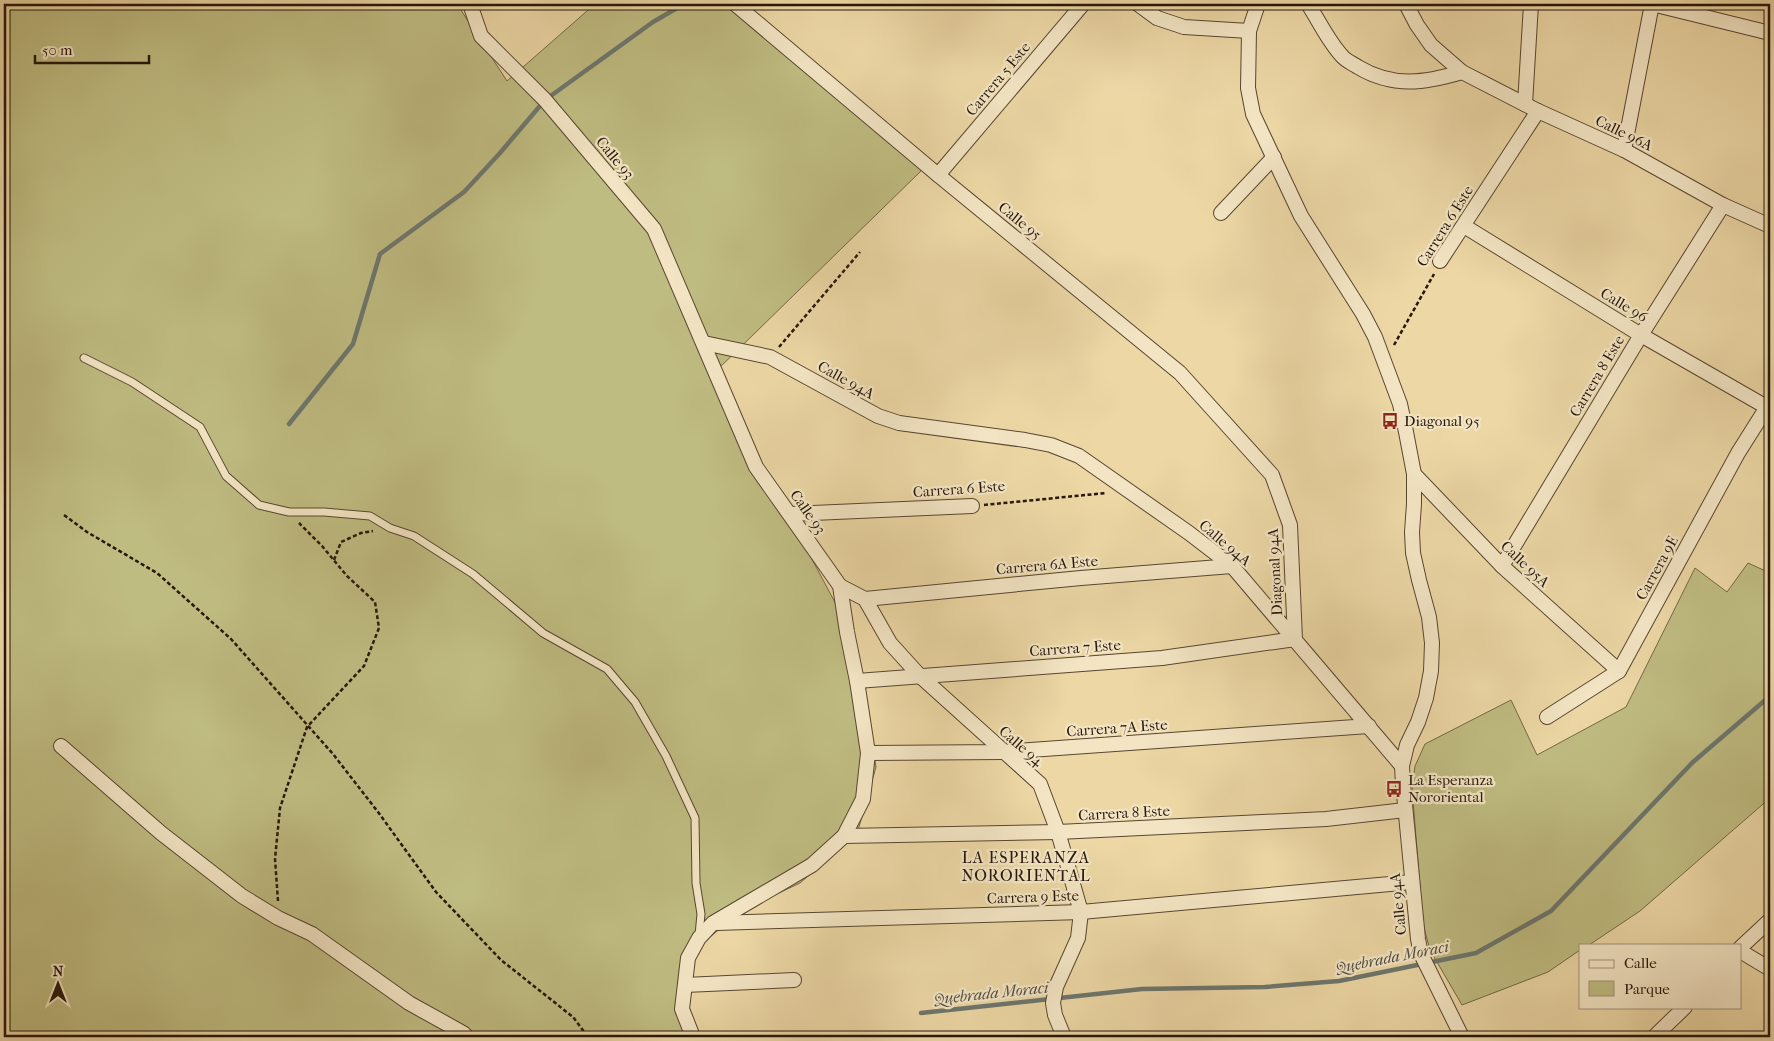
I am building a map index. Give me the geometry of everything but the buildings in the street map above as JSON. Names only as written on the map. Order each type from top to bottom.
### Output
[{"type":"street","name":"Calle 93","points":[[470,4],[482,36],[545,100],[654,230],[756,467],[840,586],[868,753],[863,800],[844,836],[812,865],[712,923],[699,938],[688,958],[682,1009],[693,1037]]},
{"type":"street","name":"Calle 95","points":[[735,4],[938,175],[1180,373],[1272,475]]},
{"type":"street","name":"Carrera 5 Este","points":[[938,175],[1083,4]]},
{"type":"street","points":[[1138,4],[1157,18],[1184,27],[1249,31]]},
{"type":"street","points":[[1258,4],[1249,31],[1248,88],[1253,114],[1301,216],[1363,314],[1375,337],[1400,404],[1414,474],[1413,553],[1429,617],[1432,643],[1432,671],[1426,698],[1418,722],[1407,745],[1402,766]]},
{"type":"street","points":[[1308,4],[1332,45],[1344,58],[1366,71],[1388,80],[1410,82],[1438,79],[1462,72]]},
{"type":"street","name":"Calle 96A","points":[[1406,4],[1417,25],[1432,45],[1462,72],[1538,111],[1624,150],[1723,204],[1770,226]]},
{"type":"street","points":[[1525,104],[1531,4]]},
{"type":"street","points":[[1624,150],[1652,4],[1770,34]]},
{"type":"street","name":"Carrera 6 Este","points":[[1440,261],[1538,111]]},
{"type":"street","points":[[1221,213],[1274,157]]},
{"type":"street","name":"Carrera 8 Este","points":[[1502,566],[1641,335],[1723,204]]},
{"type":"street","name":"Calle 96","points":[[1464,226],[1641,335],[1769,408]]},
{"type":"street","name":"Calle 94A","points":[[704,343],[770,357],[878,416],[899,423],[1051,445],[1080,456],[1232,566],[1402,766],[1412,882],[1421,954],[1462,1037]]},
{"type":"street","name":"Carrera 9E","points":[[1547,717],[1619,671],[1738,453],[1769,408]]},
{"type":"street","name":"Calle 95A","points":[[1414,474],[1502,566],[1619,671]]},
{"type":"street","name":"Diagonal 94A","points":[[1272,475],[1290,525],[1295,639]]},
{"type":"street","name":"Carrera 6 Este","points":[[790,514],[972,506]]},
{"type":"street","name":"Carrera 6A Este","points":[[865,599],[1081,578],[1232,566]]},
{"type":"street","points":[[840,586],[865,599]]},
{"type":"street","name":"Calle 94","points":[[865,599],[890,643],[919,675],[1040,784],[1058,832],[1081,912],[1078,938],[1056,987],[1053,1003],[1064,1037]]},
{"type":"street","name":"Carrera 7 Este","points":[[857,681],[1162,658],[1295,639]]},
{"type":"street","name":"Carrera 7A Este","points":[[868,753],[1003,752],[1369,726]]},
{"type":"street","points":[[61,746],[161,833],[242,896],[278,918],[312,934],[409,1003],[467,1037]]},
{"type":"street","name":"Carrera 8 Este","points":[[844,836],[1058,832],[1326,819],[1406,810]]},
{"type":"street","name":"Carrera 9 Este","points":[[712,923],[1081,912],[1412,882]]},
{"type":"street","points":[[1742,947],[1770,920]]},
{"type":"street","points":[[1742,950],[1770,969]]},
{"type":"street","points":[[685,985],[794,980]]},
{"type":"street","points":[[1654,1037],[1683,1008]]},
{"type":"lane","points":[[84,358],[132,382],[176,409],[200,427],[226,476],[258,504],[289,512],[324,512],[370,516],[390,528],[414,536],[473,574],[543,633],[608,669],[635,702],[666,756],[695,818],[696,883],[701,914],[699,938]]},
{"type":"path","points":[[770,357],[860,252]]},
{"type":"path","name":"Carrera 6 Este","points":[[1385,362],[1440,261]]},
{"type":"path","name":"Carrera 6 Este","points":[[972,506],[1130,491]]},
{"type":"path","points":[[278,918],[278,886],[275,859],[280,808],[307,727],[364,666],[379,628],[375,602],[347,576],[289,512]]},
{"type":"path","points":[[64,515],[87,532],[157,573],[232,639],[307,727],[333,754],[436,892],[501,960],[573,1017],[588,1037]]},
{"type":"path","points":[[334,560],[341,542],[361,534],[390,528]]},
{"type":"green space","points":[[4,4],[457,4],[507,81],[595,4],[741,4],[922,170],[713,374],[838,608],[865,700],[876,767],[857,834],[800,883],[743,910],[694,950],[680,1007],[692,1037],[4,1037]]},
{"type":"green space","points":[[1748,563],[1770,573],[1770,798],[1640,911],[1590,944],[1579,944],[1579,951],[1548,972],[1462,1005],[1430,950],[1423,924],[1412,788],[1415,766],[1425,744],[1511,700],[1537,755],[1626,707],[1695,568],[1727,592]]},
{"type":"waterway","points":[[289,424],[353,344],[380,254],[464,192],[545,100],[653,22],[684,4]]},
{"type":"waterway","name":"Quebrada Moraci","points":[[921,1013],[1142,989],[1265,987],[1339,981],[1476,953],[1551,911],[1693,762],[1770,696]]},
{"type":"place","name":"Diagonal 95","points":[[1390,421]]},
{"type":"place","name":"La Esperanza Nororiental","points":[[1394,789]]},
{"type":"district","name":"LA ESPERANZA NORORIENTAL","points":[[1026,866]]}]
